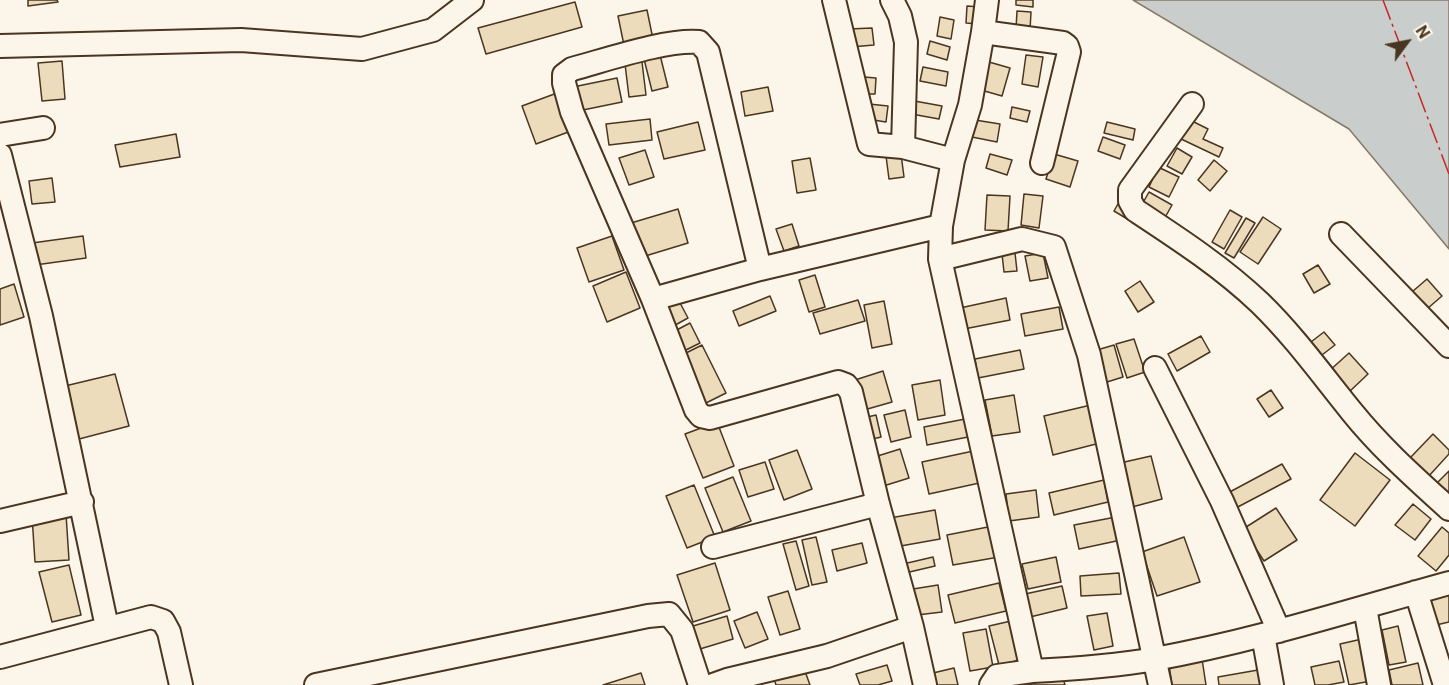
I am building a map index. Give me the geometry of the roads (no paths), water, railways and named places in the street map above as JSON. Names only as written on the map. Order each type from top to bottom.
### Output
[{"type":"street","points":[[0,46],[241,40],[362,49],[433,30],[472,0]]},
{"type":"street","points":[[834,0],[869,144],[903,147],[953,160]]},
{"type":"street","points":[[892,0],[900,16],[906,42],[903,147]]},
{"type":"street","points":[[987,0],[970,105],[953,160],[941,226],[940,259],[1032,671]]},
{"type":"street","points":[[983,32],[1063,43],[1067,46],[1069,52],[1042,163]]},
{"type":"street","points":[[760,269],[708,52],[699,42],[687,41],[572,69],[564,75],[572,112],[653,299],[696,410],[702,416],[710,418],[838,382],[846,385],[851,392],[925,685]]},
{"type":"street","points":[[1192,105],[1130,190],[1130,201],[1135,210],[1206,256],[1260,303],[1301,347],[1353,413],[1388,452],[1449,509]]},
{"type":"street","points":[[0,135],[43,128]]},
{"type":"street","points":[[0,155],[41,316],[108,627]]},
{"type":"street","points":[[653,299],[760,269],[941,226]]},
{"type":"street","points":[[1341,234],[1449,346]]},
{"type":"street","points":[[940,259],[1022,238],[1054,247],[1089,355],[1160,685]]},
{"type":"street","points":[[1155,368],[1222,501],[1271,633],[1272,685]]},
{"type":"street","points":[[0,521],[82,502]]},
{"type":"street","points":[[713,548],[878,504]]},
{"type":"street","points":[[991,685],[997,676],[1032,671],[1072,677],[1271,633],[1449,583]]},
{"type":"street","points":[[1416,592],[1445,685]]},
{"type":"street","points":[[1365,608],[1379,685]]},
{"type":"street","points":[[316,685],[669,614],[682,630],[700,685]]},
{"type":"street","points":[[0,657],[151,617],[163,621],[169,632],[182,685]]},
{"type":"street","points":[[713,685],[827,656],[912,627]]}]
